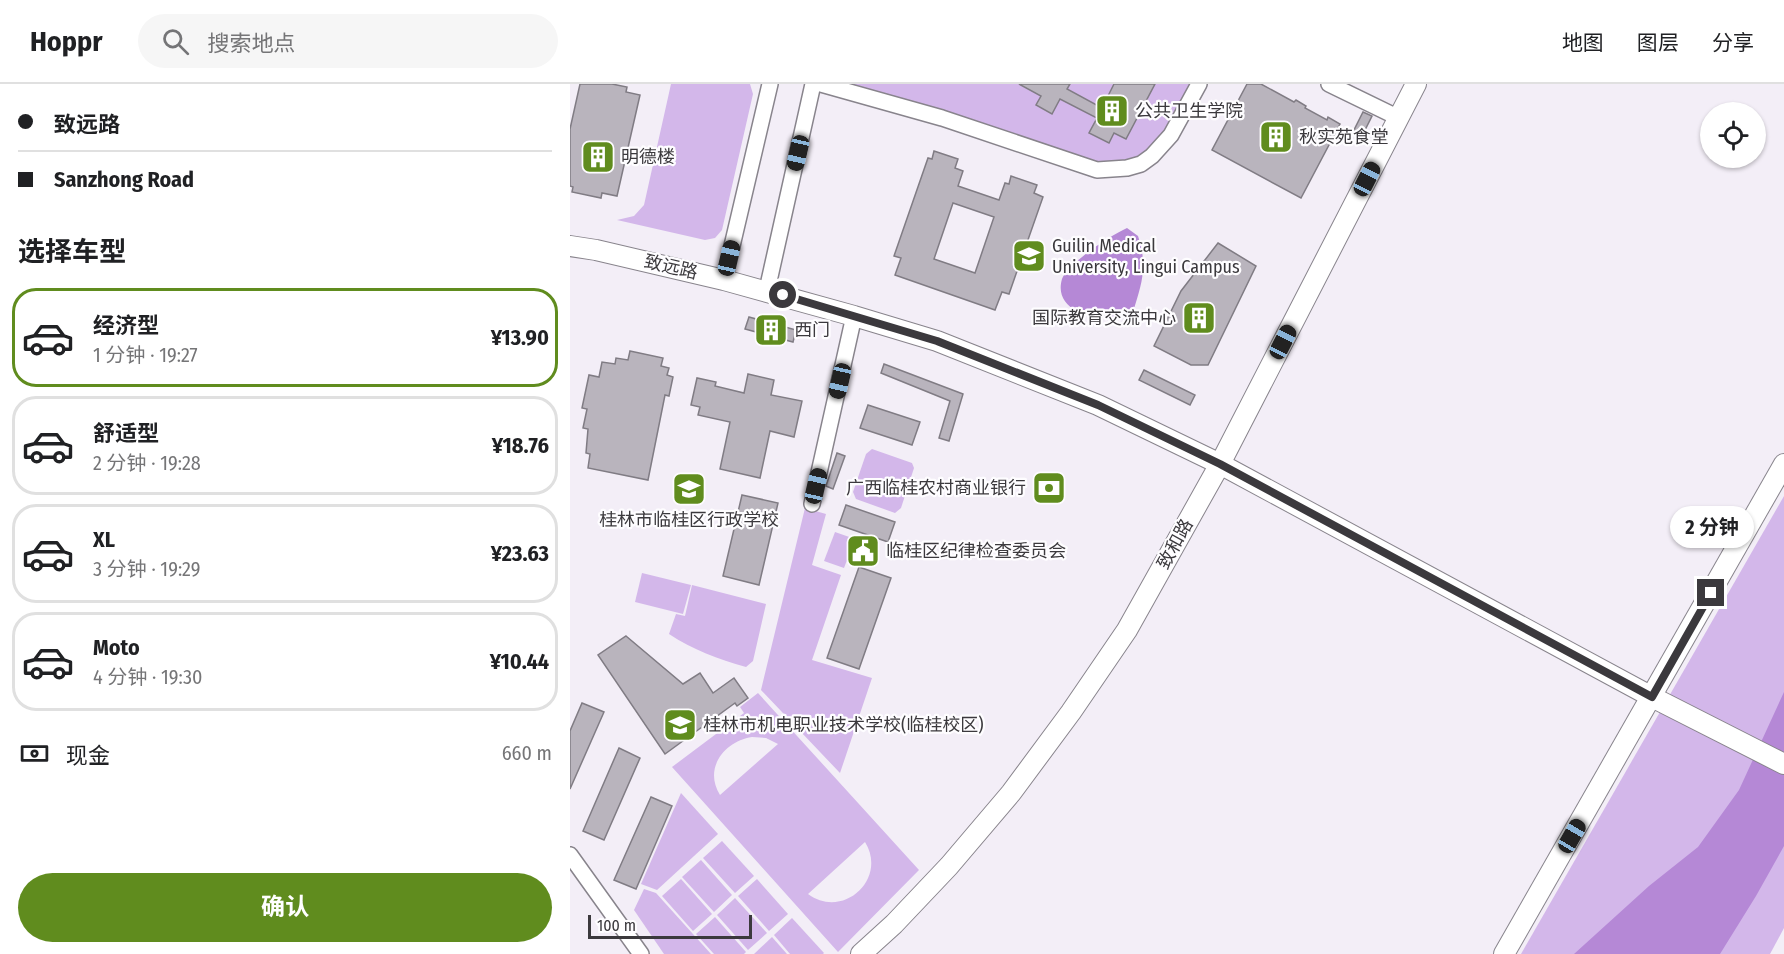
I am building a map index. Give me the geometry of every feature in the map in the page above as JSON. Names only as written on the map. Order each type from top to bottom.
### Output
[{"type":"main road","name":"致和路","points":[[861,954],[894,924],[949,866],[1011,793],[1071,712],[1127,630],[1220,464],[1416,84]]},
{"type":"main road","name":"致远路","points":[[570,246],[767,290],[854,316],[937,341],[1098,405],[1220,464],[1652,697],[1784,764]]},
{"type":"main road","points":[[1504,954],[1784,464]]},
{"type":"street","points":[[724,280],[770,84]]},
{"type":"street","points":[[767,290],[813,84]]},
{"type":"street","points":[[821,84],[953,122],[1097,170],[1127,168],[1141,164],[1152,156],[1171,135],[1199,84]]},
{"type":"street","points":[[1329,84],[1399,118]]},
{"type":"street","points":[[812,504],[854,316]]},
{"type":"street","points":[[570,855],[641,954]]},
{"type":"street","points":[[570,867],[630,954]]},
{"type":"shaded area","points":[[671,84],[750,84],[753,94],[722,230],[715,238],[705,240],[617,220],[634,216],[644,205]]},
{"type":"shaded area","points":[[821,84],[1199,84],[1161,146],[1113,170]]},
{"type":"shaded area","points":[[1127,228],[1138,236],[1143,256],[1141,283],[1133,312],[1106,318],[1076,311],[1063,298],[1062,279],[1072,266],[1090,250]]},
{"type":"shaded area","points":[[872,449],[912,463],[914,468],[901,508],[895,513],[856,499],[853,492],[866,454]]},
{"type":"shaded area","points":[[1784,496],[1784,928],[1770,954],[1521,954]]},
{"type":"shaded area","points":[[805,508],[826,514],[812,565],[841,575],[812,660],[872,678],[840,773],[761,690]]},
{"type":"shaded area","points":[[835,532],[855,539],[844,568],[824,561]]},
{"type":"shaded area","points":[[642,573],[691,585],[683,614],[635,602]]},
{"type":"shaded area","points":[[692,585],[766,604],[753,661],[746,667],[706,654],[669,634],[676,614],[685,616]]},
{"type":"shaded area","points":[[1784,692],[1784,846],[1720,954],[1574,954],[1649,886],[1698,847],[1739,790]]},
{"type":"shaded area","points":[[758,693],[919,870],[838,952],[672,767],[744,713],[740,707]],"holes":[[[752,737],[766,738],[778,744],[720,795],[715,785],[714,775],[720,757],[733,744]],[[865,842],[871,856],[871,869],[866,882],[858,892],[847,899],[835,902],[821,901],[808,894]]]},
{"type":"shaded area","points":[[681,793],[718,834],[657,890],[641,884]]},
{"type":"shaded area","points":[[722,841],[754,876],[735,893],[703,858]]},
{"type":"shaded area","points":[[701,860],[732,895],[714,912],[682,877]]},
{"type":"shaded area","points":[[681,879],[712,914],[693,931],[662,896]]},
{"type":"shaded area","points":[[757,879],[788,914],[769,931],[738,896]]},
{"type":"shaded area","points":[[644,889],[656,893],[711,954],[664,954],[634,910]]},
{"type":"shaded area","points":[[735,898],[767,933],[748,950],[717,915]]},
{"type":"shaded area","points":[[715,917],[746,952],[744,954],[714,954],[696,934]]},
{"type":"shaded area","points":[[792,918],[823,954],[790,954],[774,935]]},
{"type":"shaded area","points":[[772,937],[787,954],[754,954]]},
{"type":"building","name":"明德楼","points":[[580,84],[612,84],[627,87],[626,92],[640,95],[617,196],[602,193],[601,198],[572,192],[573,187],[570,186],[570,129]]},
{"type":"building","name":"公共卫生学院","points":[[1019,84],[1070,84],[1067,89],[1102,108],[1114,84],[1155,84],[1126,139],[1114,133],[1109,143],[1089,133],[1097,118],[1060,99],[1052,114],[1036,105],[1041,96]]},
{"type":"building","name":"秋实苑食堂","points":[[1247,84],[1261,84],[1294,102],[1296,100],[1306,106],[1305,108],[1327,120],[1328,117],[1340,124],[1301,198],[1212,150]]},
{"type":"building","points":[[1363,112],[1372,116],[1363,134],[1354,130]]},
{"type":"building","points":[[934,151],[958,159],[955,168],[963,171],[958,186],[999,200],[1005,183],[1009,184],[1011,176],[1037,185],[1034,193],[1043,197],[1009,294],[1002,292],[995,310],[895,275],[901,258],[894,256],[928,158],[932,159]],"holes":[[[953,203],[994,217],[975,273],[934,259]]]},
{"type":"building","name":"国际教育交流中心","points":[[1218,243],[1256,266],[1208,365],[1191,365],[1154,346],[1181,291]]},
{"type":"building","name":"西门","points":[[749,317],[796,330],[793,342],[745,329]]},
{"type":"building","points":[[630,351],[663,358],[661,366],[669,368],[667,375],[673,377],[669,396],[665,395],[648,480],[588,468],[590,454],[586,453],[588,429],[583,428],[587,409],[582,408],[589,375],[599,377],[602,362],[615,364],[616,358],[628,360]]},
{"type":"building","points":[[884,364],[963,394],[949,441],[939,438],[950,401],[881,373]]},
{"type":"building","points":[[1144,370],[1195,395],[1190,405],[1139,380]]},
{"type":"building","points":[[748,374],[774,380],[771,395],[802,401],[794,437],[770,431],[760,478],[720,469],[730,422],[698,415],[700,407],[691,405],[697,378],[716,382],[715,386],[744,393]]},
{"type":"building","points":[[868,405],[920,422],[912,445],[860,428]]},
{"type":"building","points":[[837,453],[845,456],[833,489],[826,486]]},
{"type":"building","points":[[742,495],[778,503],[759,585],[723,576]]},
{"type":"building","points":[[846,505],[895,522],[888,542],[839,525]]},
{"type":"building","points":[[859,567],[891,578],[859,669],[827,658]]},
{"type":"building","points":[[626,636],[683,684],[700,673],[713,693],[734,678],[748,698],[737,706],[735,703],[665,754],[598,655]]},
{"type":"building","points":[[582,703],[604,712],[570,789],[570,731]]},
{"type":"building","points":[[619,748],[640,758],[604,840],[583,831]]},
{"type":"building","points":[[651,797],[672,806],[636,889],[614,880]]},
{"type":"place","name":"公共卫生学院","points":[[1112,111]]},
{"type":"place","name":"秋实苑食堂","points":[[1276,137]]},
{"type":"place","name":"明德楼","points":[[598,157]]},
{"type":"place","name":"Guilin Medical University, Lingui Campus","points":[[1029,256]]},
{"type":"place","name":"国际教育交流中心","points":[[1199,318]]},
{"type":"place","name":"西门","points":[[771,330]]},
{"type":"place","name":"广西临桂农村商业银行","points":[[1049,488]]},
{"type":"place","name":"桂林市临桂区行政学校","points":[[689,489]]},
{"type":"place","name":"临桂区纪律检查委员会","points":[[863,551]]},
{"type":"place","name":"桂林市机电职业技术学校(临桂校区)","points":[[680,725]]},
{"type":"route","points":[[783,295],[937,341],[1098,405],[1220,464],[1652,697],[1711,593]]}]
